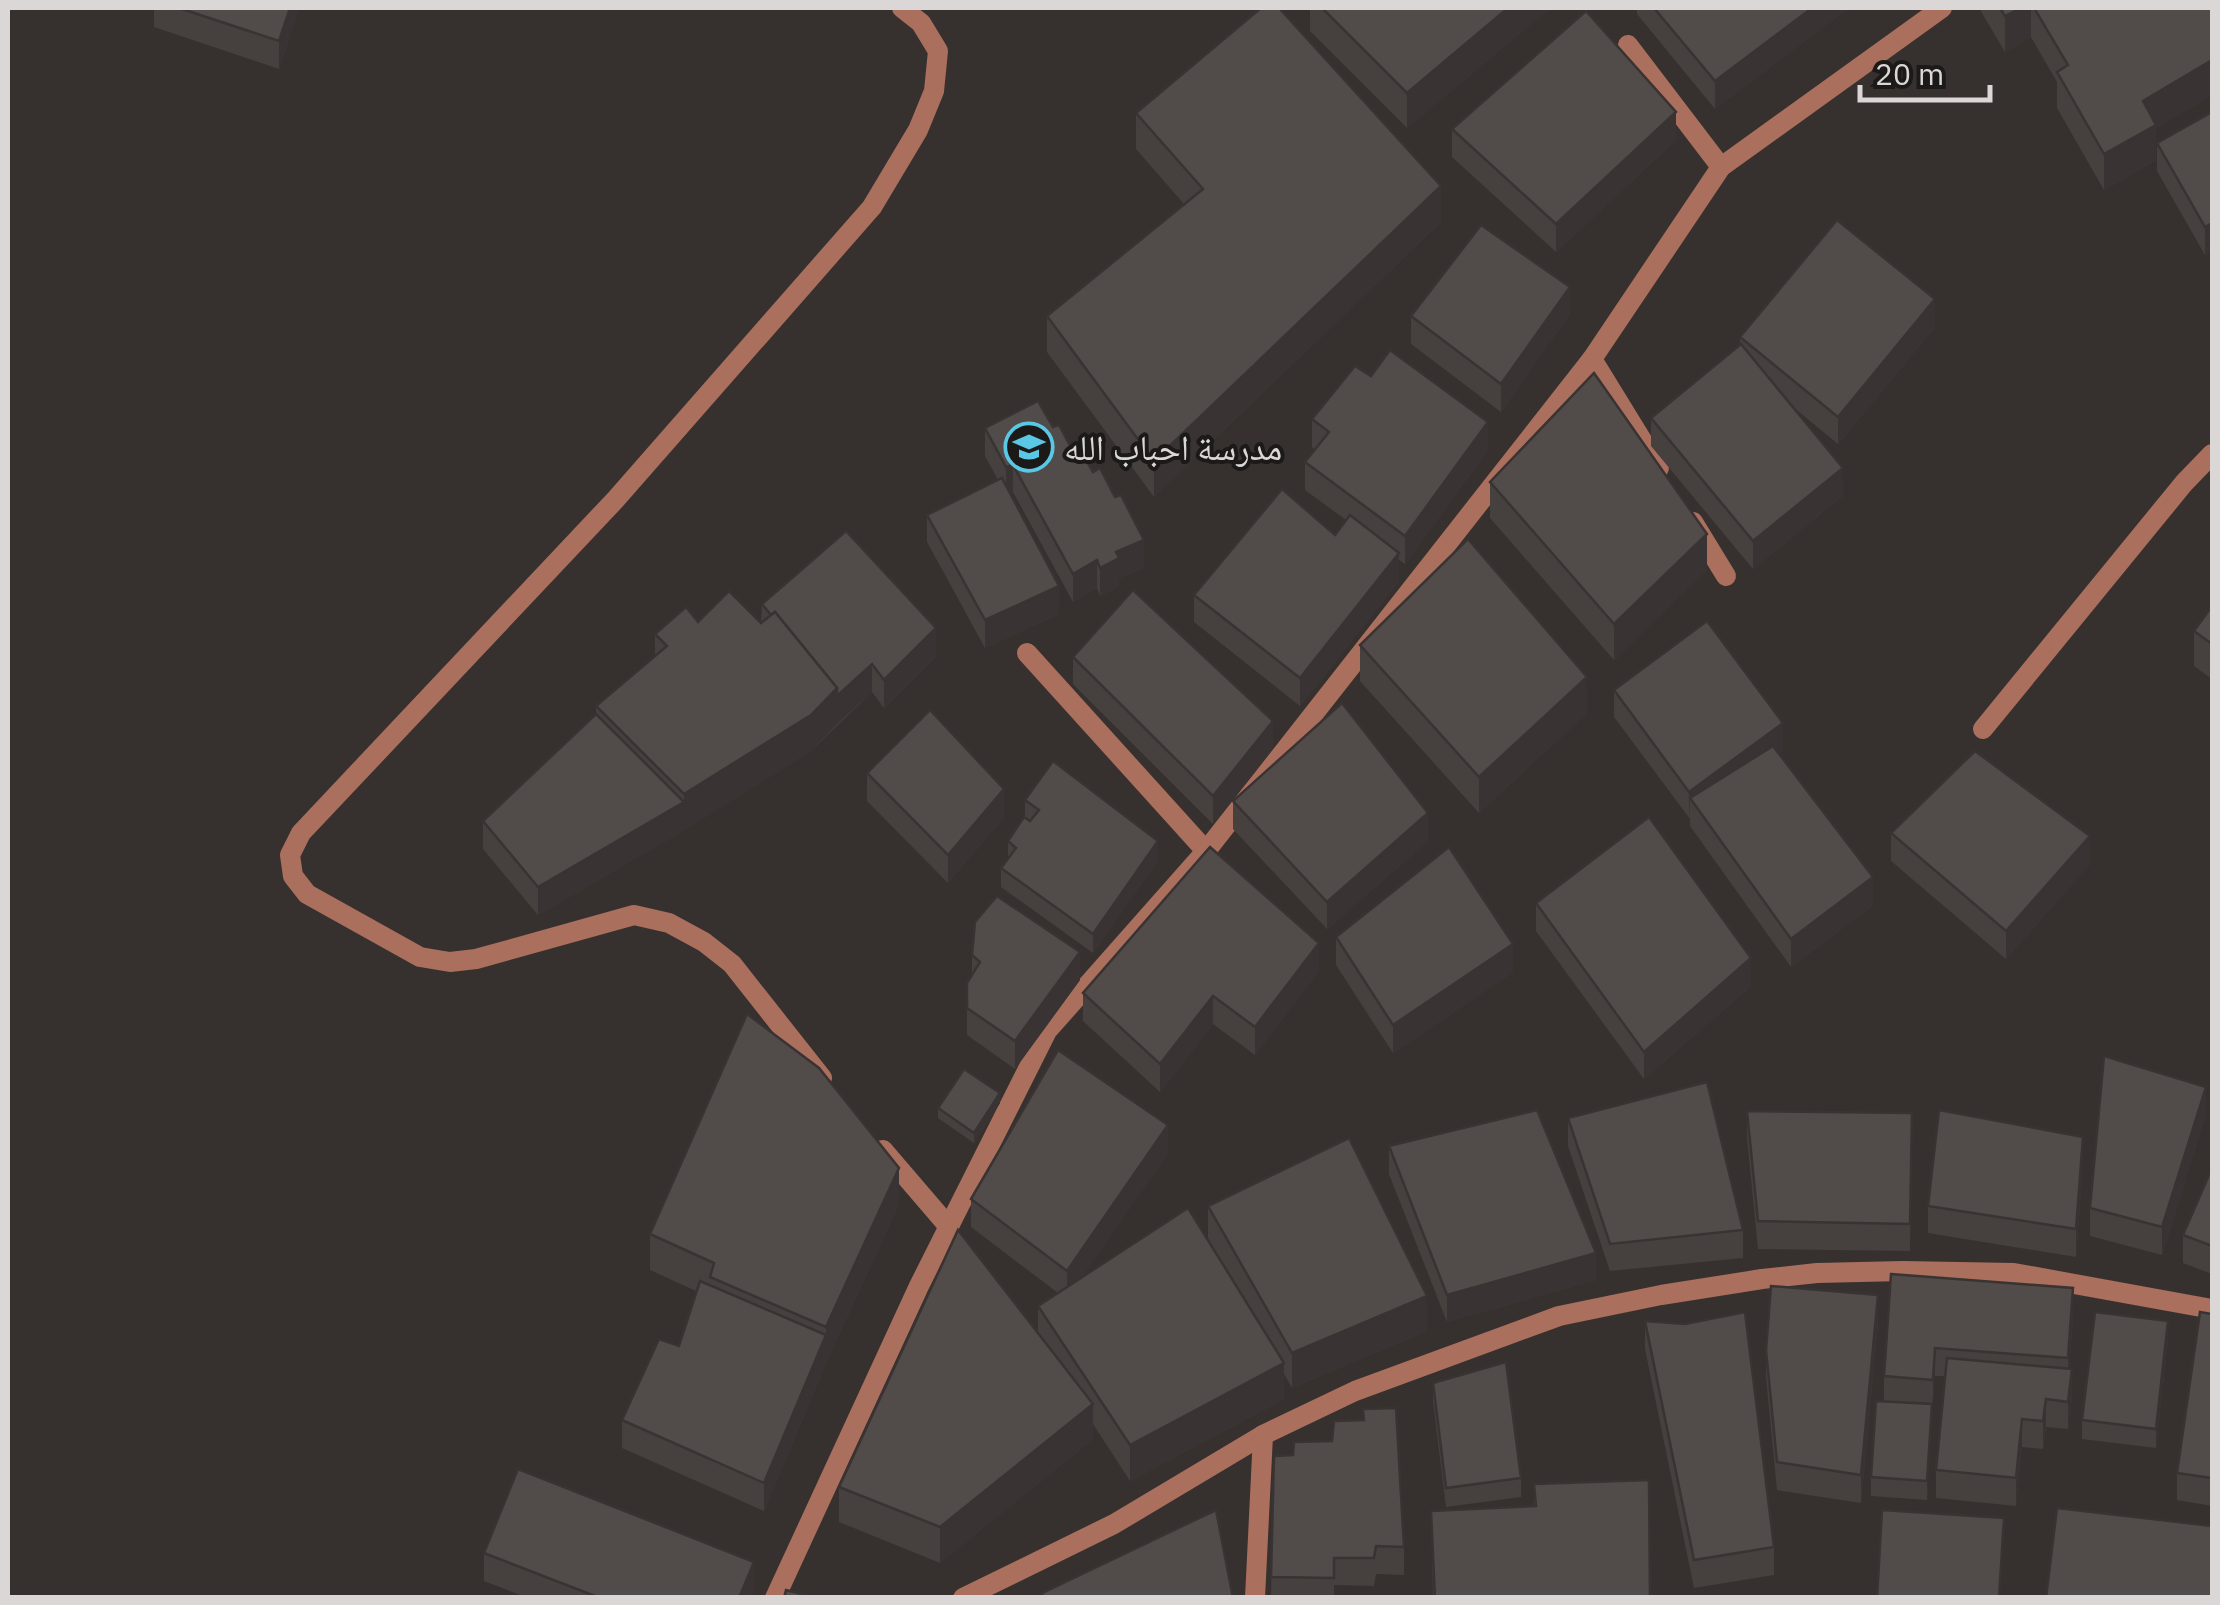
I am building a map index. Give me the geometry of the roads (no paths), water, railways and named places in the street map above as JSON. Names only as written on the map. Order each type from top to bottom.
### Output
[{"type":"street","points":[[835,1094],[732,964],[670,923],[634,915],[476,959],[450,962],[420,957],[307,894],[293,876],[290,855],[301,833],[616,499],[872,207],[918,130],[934,91],[938,51],[921,23],[902,8]]},
{"type":"street","points":[[775,1598],[949,1227],[1047,1031],[1206,851],[1592,359],[1722,167],[1942,8]]},
{"type":"street","points":[[1628,44],[1722,167]]},
{"type":"street","points":[[1592,359],[1726,576]]},
{"type":"street","points":[[1983,729],[2212,454]]},
{"type":"street","points":[[1027,653],[1206,851]]},
{"type":"street","points":[[873,1138],[949,1227]]},
{"type":"street","points":[[964,1598],[1114,1524],[1263,1435],[1355,1392],[1559,1316],[1762,1279],[1868,1272],[2014,1273],[2212,1309]]},
{"type":"street","points":[[1254,1598],[1263,1435]]},
{"type":"place","name":"مدرسة احباب الله","points":[[1029,447]]}]
